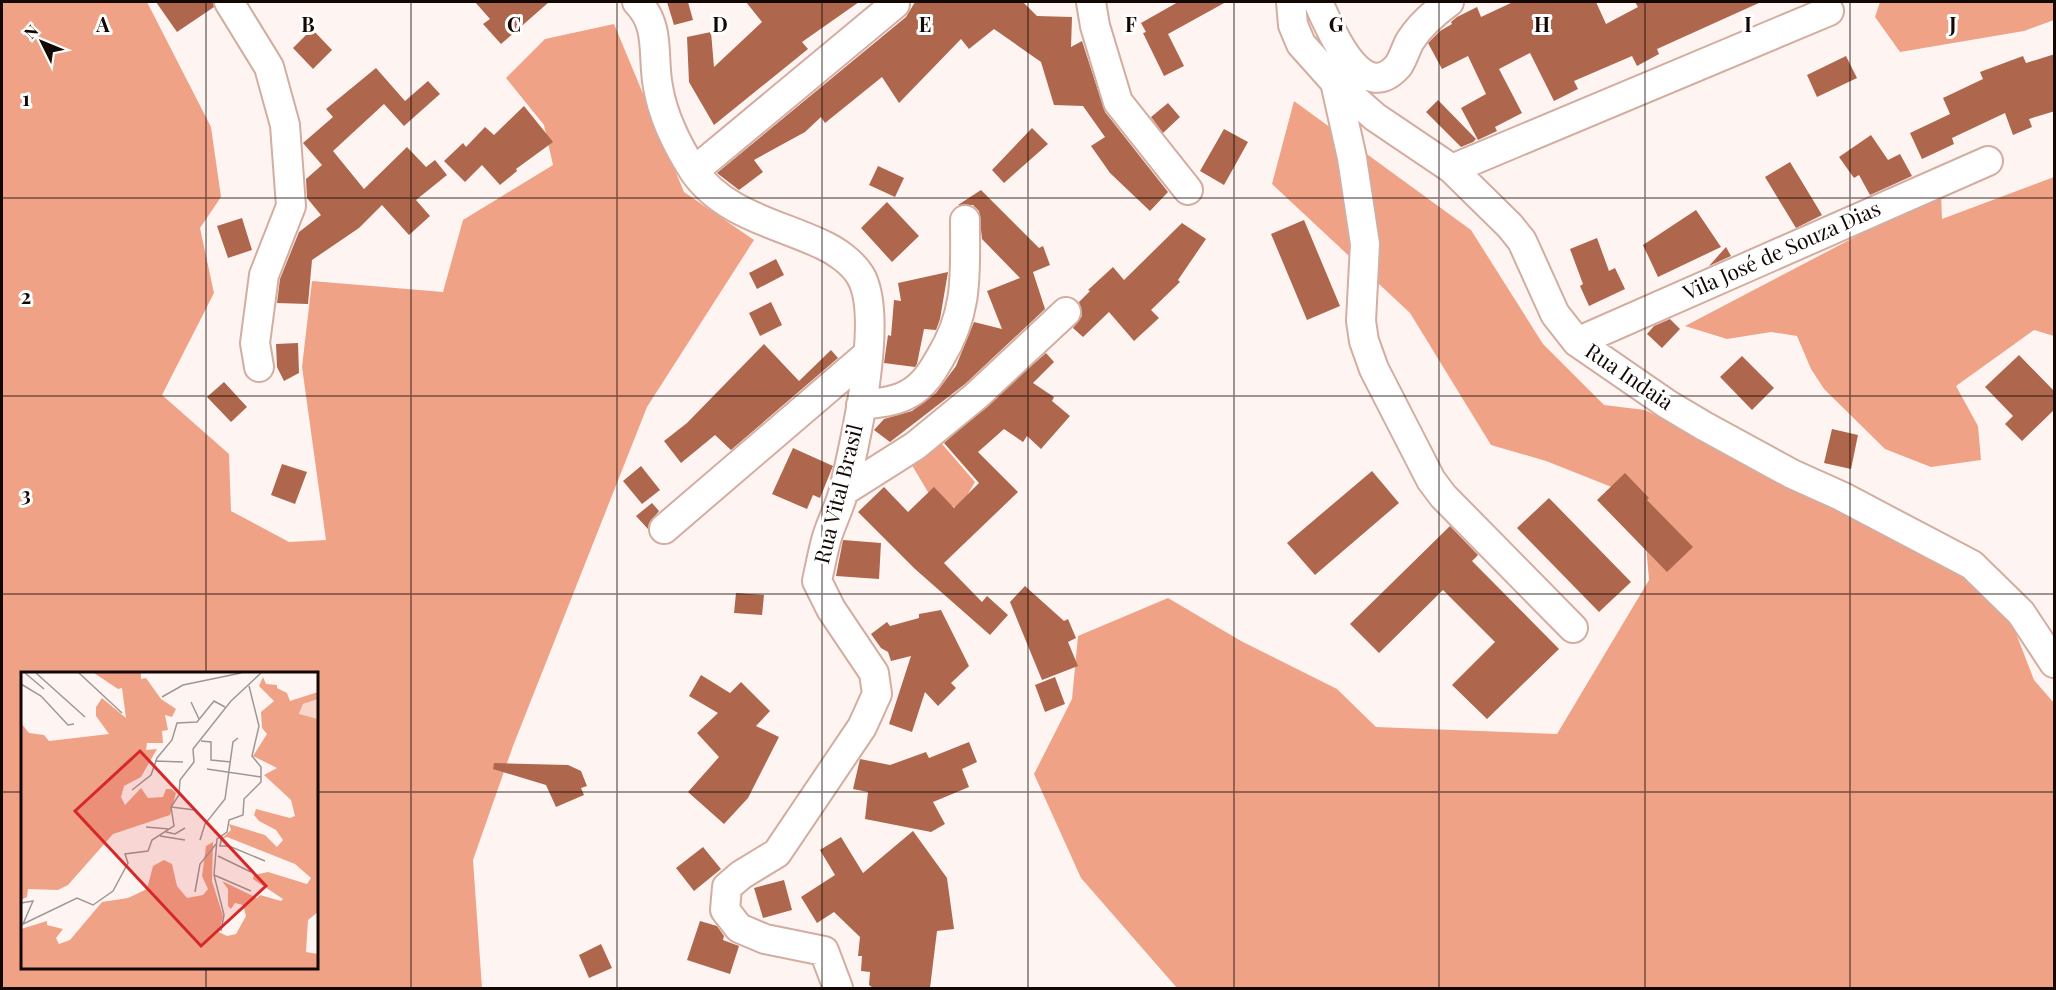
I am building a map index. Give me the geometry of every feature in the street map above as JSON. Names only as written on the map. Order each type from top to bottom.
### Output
[{"type":"street","points":[[229,2],[268,68],[278,94],[286,136],[291,206],[264,275],[255,343],[259,367]]},
{"type":"street","name":"Rua Vital Brasil","points":[[637,2],[652,22],[658,88],[671,133],[708,189],[727,203],[763,222],[823,244],[843,257],[860,274],[868,297],[871,320],[861,405],[844,491],[828,536],[817,581],[831,609],[874,673],[877,694],[862,727],[777,853],[741,875],[727,888],[725,910],[739,928],[765,939],[824,951],[838,988]]},
{"type":"street","points":[[1091,2],[1095,26],[1118,102],[1188,190]]},
{"type":"street","name":"Rua Indaia","points":[[1291,2],[1293,25],[1301,44],[1335,82],[1375,117],[1452,169],[1510,226],[1522,242],[1555,314],[1577,342],[1666,404],[1704,426],[1972,566],[2021,613],[2055,663]]},
{"type":"street","points":[[1318,2],[1338,46],[1353,65],[1370,77],[1384,77],[1398,65],[1411,40],[1426,20],[1449,2]]},
{"type":"street","points":[[694,171],[895,4]]},
{"type":"street","points":[[1452,169],[1829,11]]},
{"type":"street","points":[[1335,82],[1352,158],[1365,244],[1361,321],[1374,369],[1431,480],[1443,496],[1573,628]]},
{"type":"street","name":"Vila José de Souza Dias","points":[[1577,342],[1988,161]]},
{"type":"street","points":[[861,405],[895,399],[910,393],[930,376],[948,346],[959,321],[965,290],[966,220]]},
{"type":"street","points":[[844,491],[915,446],[976,396],[1066,312]]},
{"type":"street","points":[[664,529],[867,355]]},
{"type":"shaded area","points":[[2,2],[147,2],[211,127],[221,197],[200,228],[214,293],[162,395],[229,454],[231,511],[289,542],[326,540],[302,367],[312,281],[443,292],[463,220],[553,165],[544,125],[506,78],[545,39],[614,24],[684,192],[754,240],[647,407],[513,746],[473,860],[482,988],[2,988]]},
{"type":"shaded area","points":[[1880,2],[2054,2],[2054,20],[2024,31],[1900,52],[1875,17]]},
{"type":"shaded area","points":[[1294,101],[1471,230],[1543,344],[1604,405],[1645,410],[1979,575],[2007,610],[2034,680],[2054,703],[2054,988],[1177,988],[1081,878],[1034,774],[1072,699],[1078,636],[1168,598],[1241,641],[1337,689],[1376,727],[1557,734],[1649,580],[1642,499],[1546,461],[1491,445],[1410,313],[1272,184]]},
{"type":"shaded area","points":[[2054,177],[2054,336],[2034,330],[1956,386],[1978,426],[1981,460],[1931,467],[1885,449],[1824,389],[1811,369],[1797,336],[1771,332],[1727,339],[1685,326],[1941,192],[1942,219]]},
{"type":"shaded area","points":[[936,437],[975,482],[959,509],[931,497],[910,462]]},
{"type":"building","points":[[156,2],[213,2],[214,7],[177,32]]},
{"type":"building","points":[[475,2],[549,2],[501,44],[483,24],[490,19]]},
{"type":"building","points":[[667,2],[688,2],[693,20],[674,25]]},
{"type":"building","points":[[746,2],[859,2],[802,42],[808,49],[714,125],[689,82],[687,37],[711,32],[714,67],[762,22]]},
{"type":"building","points":[[915,2],[1023,2],[1037,16],[1072,17],[1071,47],[1082,41],[1105,112],[1168,192],[1150,211],[1110,173],[1091,146],[1105,137],[1083,106],[1054,105],[1041,62],[994,29],[969,49],[961,39],[899,103],[882,77],[825,123],[821,117],[805,132],[754,160],[763,172],[739,190],[717,173],[906,17]]},
{"type":"building","points":[[1178,2],[1226,2],[1168,34],[1184,66],[1164,76],[1143,33],[1146,32],[1141,23]]},
{"type":"building","points":[[1513,2],[1596,2],[1606,24],[1638,7],[1635,2],[1761,2],[1657,49],[1659,54],[1637,66],[1632,56],[1574,81],[1578,89],[1554,101],[1530,53],[1499,69],[1522,113],[1495,127],[1497,131],[1478,140],[1461,108],[1486,94],[1468,56],[1442,69],[1428,43],[1440,31],[1452,24],[1451,22],[1457,17],[1477,7],[1481,17]]},
{"type":"building","points":[[312,29],[332,50],[313,69],[293,48]]},
{"type":"building","points":[[2055,54],[2055,111],[2029,119],[2032,127],[2013,135],[2005,113],[1952,138],[1954,144],[1922,159],[1910,133],[1950,114],[1943,98],[1983,79],[1980,72],[2023,56],[2026,63]]},
{"type":"building","points":[[1846,56],[1857,78],[1817,97],[1807,75]]},
{"type":"building","points":[[376,68],[405,101],[428,81],[440,94],[404,126],[384,104],[333,151],[364,189],[407,147],[426,167],[435,160],[447,175],[416,200],[430,216],[409,235],[382,205],[359,228],[312,260],[308,304],[277,303],[280,279],[299,232],[321,215],[307,198],[306,179],[322,165],[303,143],[333,117],[326,109]]},
{"type":"building","points":[[1438,100],[1476,139],[1473,142],[1461,147],[1426,112]]},
{"type":"building","points":[[1168,103],[1180,117],[1163,133],[1151,117]]},
{"type":"building","points":[[524,106],[553,142],[516,169],[517,171],[500,185],[482,165],[465,182],[444,161],[463,143],[466,147],[485,127],[494,135]]},
{"type":"building","points":[[1032,128],[1048,144],[1004,183],[992,170]]},
{"type":"building","points":[[1224,129],[1248,142],[1224,185],[1200,171]]},
{"type":"building","points":[[1871,135],[1888,160],[1900,154],[1912,176],[1870,195],[1859,175],[1854,178],[1839,157]]},
{"type":"building","points":[[1790,162],[1822,215],[1796,228],[1765,177]]},
{"type":"building","points":[[878,166],[904,178],[895,197],[869,185]]},
{"type":"building","points":[[981,190],[1039,248],[1043,246],[1050,265],[1033,272],[1045,309],[965,384],[890,442],[874,430],[884,419],[912,411],[936,393],[956,366],[974,322],[1002,329],[987,291],[1020,278],[982,239],[979,211],[973,205],[958,205]]},
{"type":"building","points":[[887,202],[919,236],[892,262],[861,228]]},
{"type":"building","points":[[1696,210],[1721,247],[1658,277],[1643,245]]},
{"type":"building","points":[[242,218],[252,250],[228,258],[217,226]]},
{"type":"building","points":[[1304,220],[1340,306],[1307,320],[1271,234]]},
{"type":"building","points":[[1182,223],[1206,239],[1178,280],[1180,282],[1151,310],[1159,318],[1134,341],[1109,312],[1083,337],[1073,328],[1082,316],[1079,302],[1090,291],[1088,290],[1113,267],[1124,280]]},
{"type":"building","points":[[1597,238],[1609,271],[1615,268],[1625,289],[1589,306],[1580,286],[1583,284],[1570,249]]},
{"type":"building","points":[[1726,247],[1731,256],[1709,266]]},
{"type":"building","points":[[776,259],[784,275],[757,289],[749,273]]},
{"type":"building","points":[[948,272],[940,319],[936,330],[924,329],[915,367],[884,363],[888,335],[891,336],[894,300],[901,301],[898,283]]},
{"type":"building","points":[[771,302],[782,325],[760,336],[749,313]]},
{"type":"building","points":[[1670,319],[1680,329],[1662,348],[1647,334],[1654,326]]},
{"type":"building","points":[[298,343],[299,373],[284,381],[277,367],[276,344]]},
{"type":"building","points":[[764,344],[799,381],[831,350],[838,358],[731,450],[715,435],[681,463],[664,441],[687,423]]},
{"type":"building","points":[[1046,353],[1054,362],[1033,383],[1054,397],[1052,401],[1070,416],[1041,449],[1027,436],[1023,442],[1004,429],[978,452],[1018,492],[944,563],[982,602],[987,596],[1008,615],[990,635],[915,569],[858,512],[884,487],[908,512],[934,487],[954,508],[979,483],[944,443]]},
{"type":"building","points":[[2019,355],[2055,392],[2055,409],[2022,441],[2005,424],[2013,416],[1985,387]]},
{"type":"building","points":[[1742,356],[1774,388],[1752,410],[1720,377]]},
{"type":"building","points":[[224,382],[247,407],[231,422],[207,397]]},
{"type":"building","points":[[1832,429],[1858,435],[1851,469],[1824,463]]},
{"type":"building","points":[[793,448],[833,466],[820,498],[813,495],[807,509],[772,494]]},
{"type":"building","points":[[282,464],[307,472],[295,504],[271,495]]},
{"type":"building","points":[[641,466],[660,490],[642,504],[623,481]]},
{"type":"building","points":[[1372,471],[1399,503],[1315,575],[1287,543]]},
{"type":"building","points":[[1625,473],[1649,498],[1647,500],[1693,547],[1667,572],[1597,500]]},
{"type":"building","points":[[1549,498],[1631,582],[1599,612],[1517,528]]},
{"type":"building","points":[[652,503],[659,511],[649,523],[648,529],[636,516]]},
{"type":"building","points":[[1450,526],[1478,555],[1472,561],[1559,649],[1487,719],[1452,685],[1495,642],[1443,590],[1379,653],[1350,624]]},
{"type":"building","points":[[843,540],[881,543],[879,579],[836,576]]},
{"type":"building","points":[[1025,586],[1064,621],[1068,619],[1076,638],[1068,642],[1078,666],[1042,680],[1010,602]]},
{"type":"building","points":[[736,593],[764,595],[762,615],[734,613]]},
{"type":"building","points":[[941,610],[969,666],[951,683],[956,688],[938,706],[925,692],[912,732],[889,724],[911,656],[891,661],[888,652],[881,648],[871,634],[887,622],[890,626],[919,618],[919,614]]},
{"type":"building","points":[[701,675],[730,693],[741,682],[770,711],[756,726],[779,737],[748,798],[724,824],[688,792],[719,757],[697,733],[718,713],[689,696]]},
{"type":"building","points":[[1055,677],[1065,704],[1045,712],[1035,685]]},
{"type":"building","points":[[969,742],[977,762],[962,769],[969,787],[933,802],[945,824],[931,832],[865,819],[868,792],[853,789],[860,759],[890,765],[926,752],[929,758]]},
{"type":"building","points":[[494,763],[568,765],[581,771],[587,786],[581,788],[584,795],[556,807],[546,785],[493,769]]},
{"type":"building","points":[[913,831],[947,878],[954,929],[937,931],[930,988],[873,988],[869,985],[870,972],[861,971],[862,956],[858,956],[860,937],[834,912],[817,923],[801,897],[835,875],[820,850],[841,837],[863,873]]},
{"type":"building","points":[[703,847],[721,869],[694,891],[676,868]]},
{"type":"building","points":[[784,880],[792,910],[763,918],[754,888]]},
{"type":"building","points":[[700,921],[717,926],[724,936],[723,940],[739,946],[730,974],[687,960]]},
{"type":"building","points":[[601,944],[612,968],[589,978],[579,955]]}]
